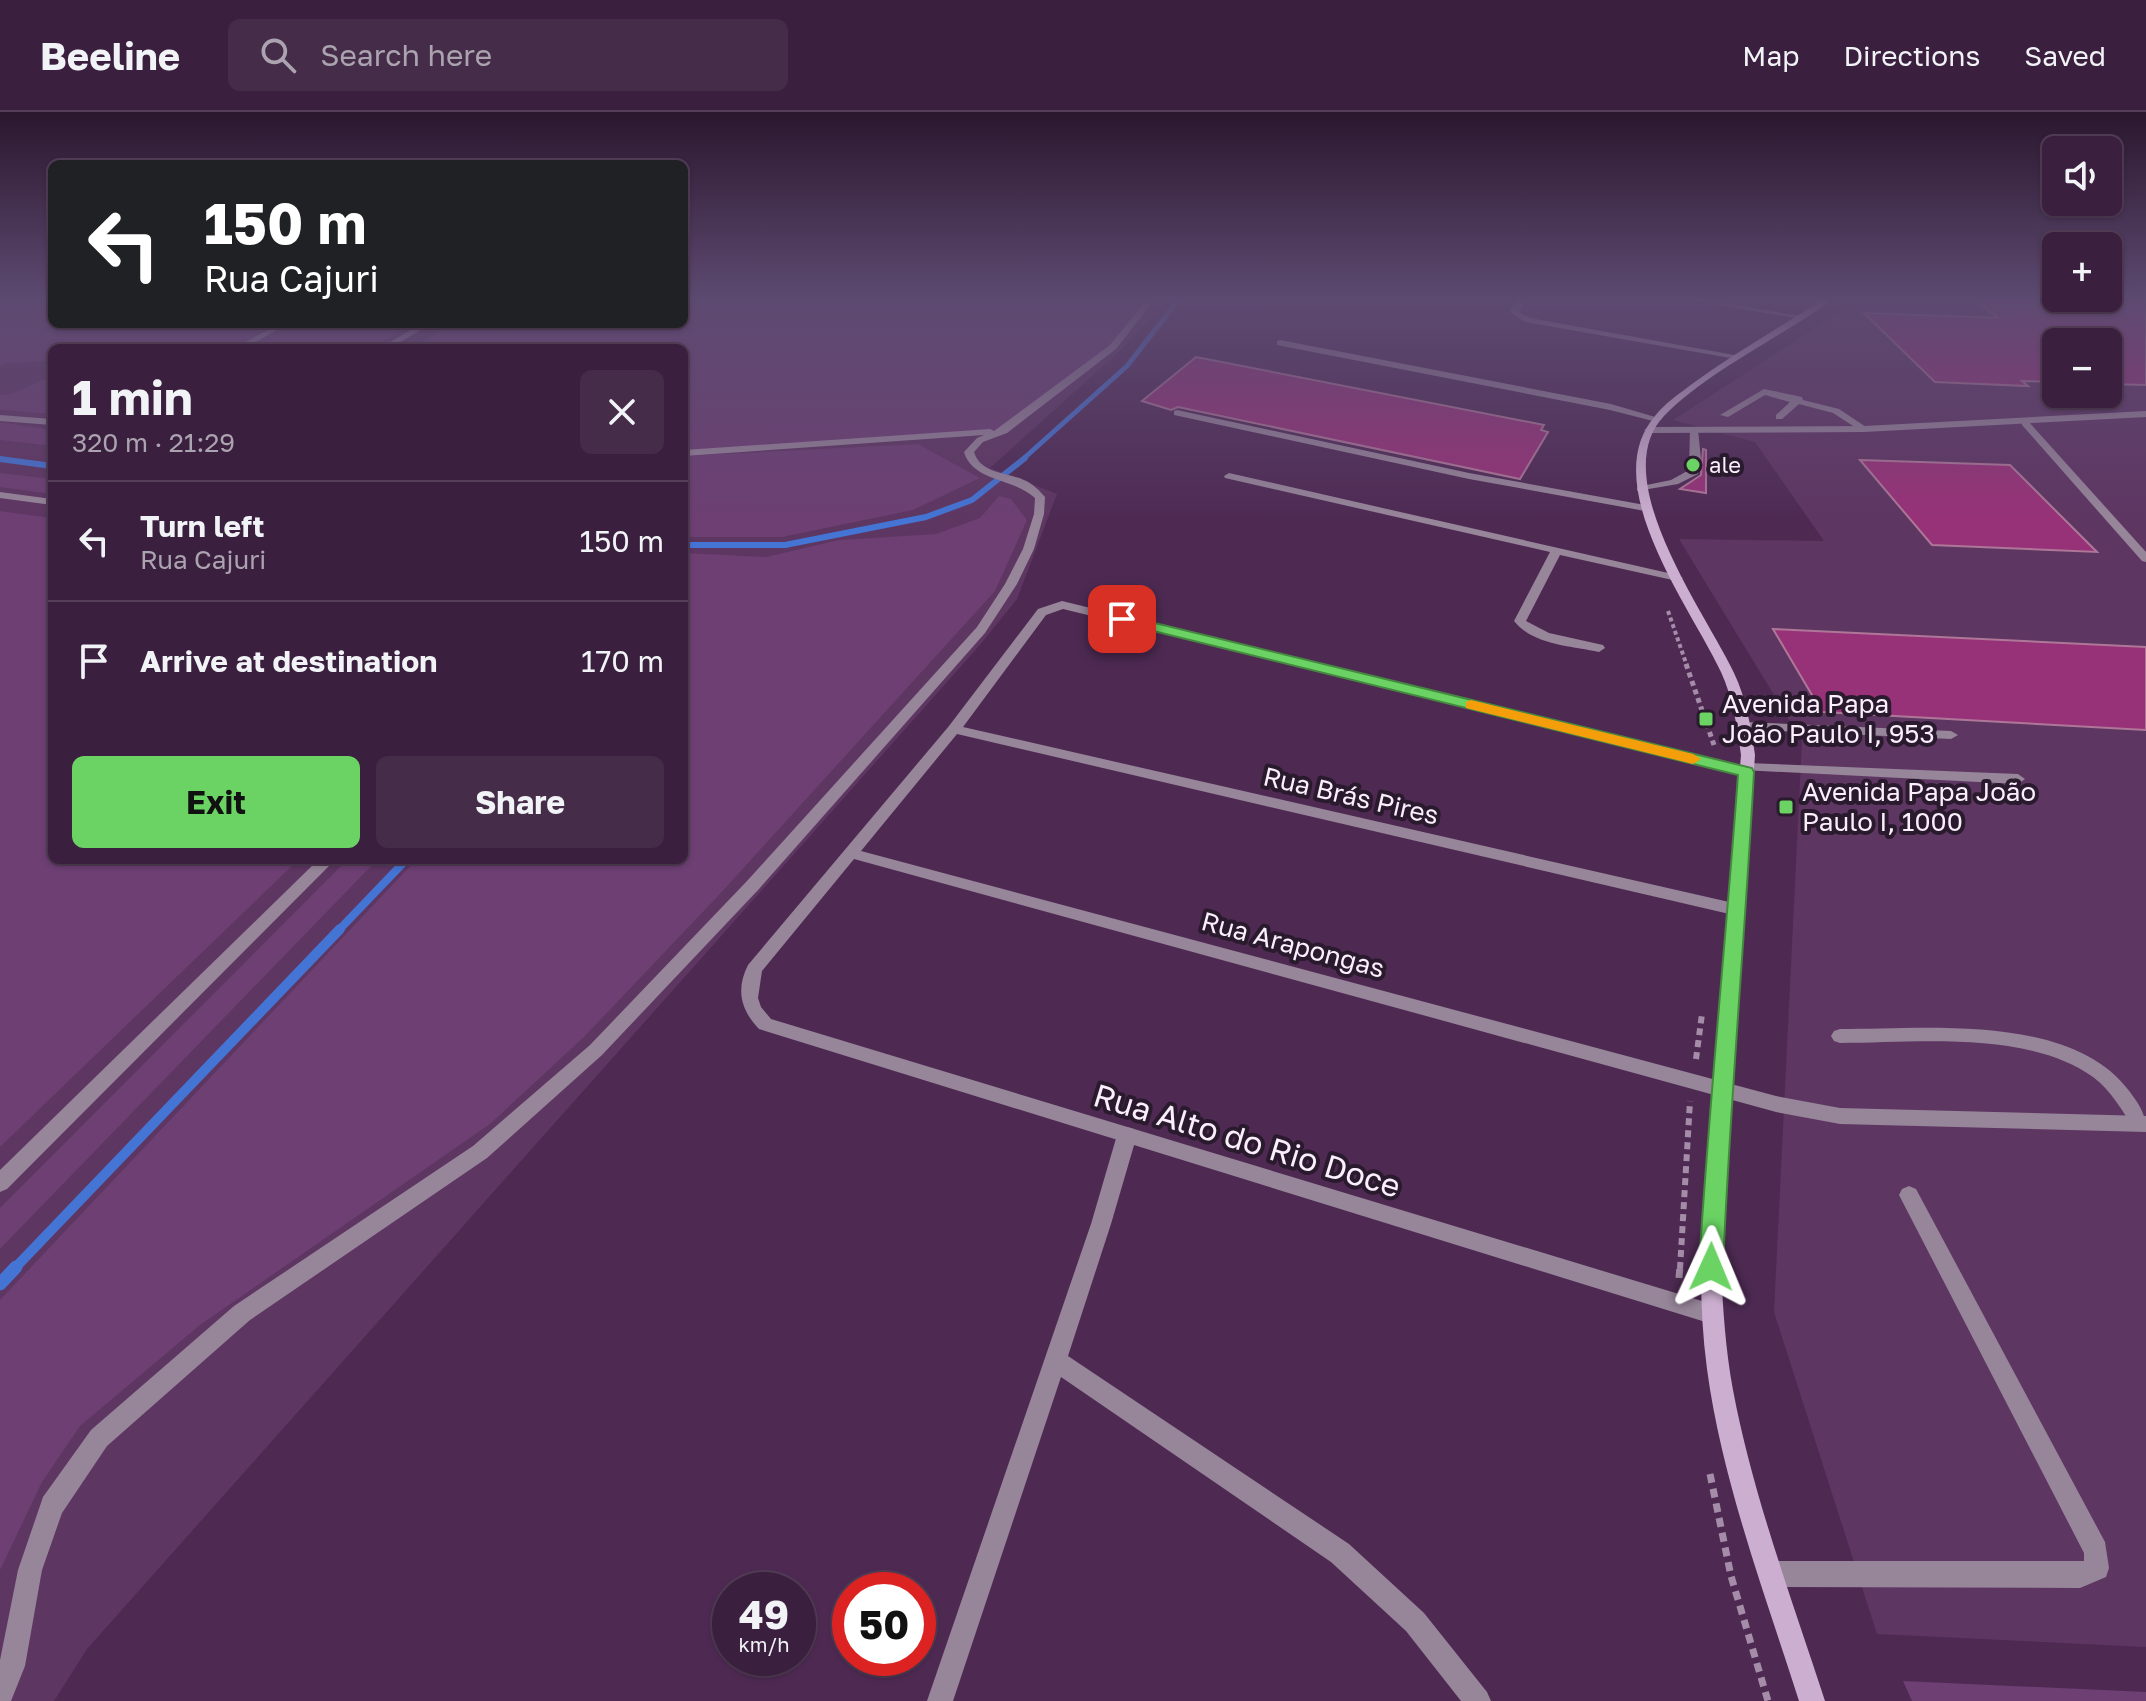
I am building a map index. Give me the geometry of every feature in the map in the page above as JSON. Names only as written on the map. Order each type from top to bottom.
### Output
[{"type":"main road","points":[[1717,372],[1653,425],[1641,465],[1641,489],[1645,508],[1677,578],[1728,674],[1743,726],[1747,770],[1710,1243],[1712,1314],[1725,1406],[1771,1574],[1812,1701]]},
{"type":"street","points":[[0,1695],[12,1666],[30,1570],[52,1506],[99,1438],[242,1313],[480,1152],[596,1050],[677,967],[981,630],[1010,587],[1041,511],[1040,497],[1025,484],[980,469],[970,460],[969,452],[980,440],[1004,431],[1080,372]]},
{"type":"street","points":[[1431,372],[1611,407],[1653,425],[1693,430],[1864,429],[2025,423],[2146,414]]},
{"type":"street","points":[[1725,415],[1759,392],[1799,399],[1836,411],[1864,429]]},
{"type":"street","points":[[1779,417],[1799,399]]},
{"type":"street","points":[[1177,413],[1469,476],[1645,508]]},
{"type":"street","points":[[0,418],[48,422]]},
{"type":"street","points":[[2025,423],[2146,559]]},
{"type":"street","points":[[1641,489],[1674,482],[1694,472],[1693,430]]},
{"type":"street","points":[[688,453],[1004,431]]},
{"type":"street","points":[[1229,476],[1677,578]]},
{"type":"street","points":[[0,495],[48,501]]},
{"type":"street","points":[[1556,551],[1520,621],[1524,628],[1535,633],[1599,648]]},
{"type":"street","points":[[851,853],[954,729],[1042,612],[1062,605],[1718,765],[1747,770],[2018,779]]},
{"type":"street","points":[[1743,726],[1951,735]]},
{"type":"street","name":"Rua Brás Pires","points":[[954,729],[1738,910]]},
{"type":"street","name":"Rua Alto do Rio Doce","points":[[851,853],[754,969],[748,987],[748,1003],[765,1024],[1712,1314]]},
{"type":"street","name":"Rua Arapongas","points":[[851,853],[1776,1104],[1840,1116],[2144,1124]]},
{"type":"street","points":[[0,1183],[323,864]]},
{"type":"street","points":[[1840,1036],[2004,1039],[2047,1045],[2077,1056],[2103,1073],[2144,1124]]},
{"type":"street","points":[[940,1701],[1101,1224],[1127,1135]]},
{"type":"street","points":[[1771,1574],[2080,1575],[2097,1568],[2096,1551],[1909,1195]]},
{"type":"street","points":[[1055,1360],[1340,1553],[1415,1622],[1478,1701]]},
{"type":"path","points":[[1654,573],[1712,732],[1718,765]]},
{"type":"path","points":[[1682,1305],[1677,1269],[1702,1007]]},
{"type":"path","points":[[1707,1459],[1731,1576],[1768,1701]]},
{"type":"shaded area","points":[[0,372],[48,372],[48,864],[688,864],[688,372],[1096,372],[990,468],[1057,494],[1017,599],[979,646],[87,1649],[54,1701],[0,1701]]},
{"type":"shaded area","points":[[688,372],[1080,372],[1004,431],[688,453]]},
{"type":"shaded area","points":[[1747,372],[2042,372],[2042,408],[2122,408],[2122,372],[2146,372],[2146,1647],[1877,1634],[1774,1312],[1802,741],[1679,539],[1824,541],[1755,442],[1673,420]]},
{"type":"shaded area","points":[[48,378],[48,414],[0,410],[0,395],[12,394]]},
{"type":"shaded area","points":[[0,422],[48,429],[48,446],[0,440]]},
{"type":"shaded area","points":[[918,444],[980,478],[913,510],[782,537],[688,537],[688,456]]},
{"type":"shaded area","points":[[0,473],[48,479],[48,493],[0,487]]},
{"type":"shaded area","points":[[999,496],[1011,499],[1027,520],[995,591],[719,895],[584,1037],[490,1124],[200,1325],[80,1426],[42,1482],[0,1570],[0,1300],[412,864],[688,864],[688,553],[766,557],[839,540],[936,534],[980,518]]},
{"type":"shaded area","points":[[0,511],[48,517],[48,864],[294,864],[0,1147]]},
{"type":"shaded area","points":[[343,864],[373,864],[0,1249],[0,1208]]},
{"type":"shaded area","points":[[1903,1681],[2146,1692],[2146,1701],[1912,1701]]},
{"type":"building","points":[[1177,372],[1274,372],[1544,425],[1541,430],[1548,432],[1520,479],[1178,407],[1171,410],[1142,401]]},
{"type":"building","points":[[1925,372],[2042,372],[2042,382],[2022,381],[2028,386],[1935,382]]},
{"type":"building","points":[[2122,372],[2146,372],[2146,385],[2122,384]]},
{"type":"building","points":[[1703,449],[1706,450],[1706,493],[1680,489],[1701,475]]},
{"type":"building","points":[[1860,460],[2010,465],[2097,552],[1932,545]]},
{"type":"building","points":[[1773,629],[2146,647],[2146,730],[1822,712]]},
{"type":"waterway","points":[[1022,460],[1120,372]]},
{"type":"waterway","points":[[688,545],[785,545],[926,517],[972,500],[1025,458]]},
{"type":"waterway","points":[[8,460],[0,459],[48,465]]},
{"type":"waterway","points":[[338,931],[402,864]]},
{"type":"waterway","points":[[14,1269],[340,929]]},
{"type":"waterway","points":[[0,1284],[16,1267]]},
{"type":"slow traffic","points":[[1471,705],[1693,759]]},
{"type":"place","name":"ale","points":[[1693,465]]},
{"type":"place","name":"Avenida Papa João Paulo I, 953","points":[[1706,719]]},
{"type":"place","name":"Avenida Papa João Paulo I, 1000","points":[[1786,807]]},
{"type":"route","points":[[1122,619],[1746,772],[1738,910],[1720,1088],[1711,1267]]}]
